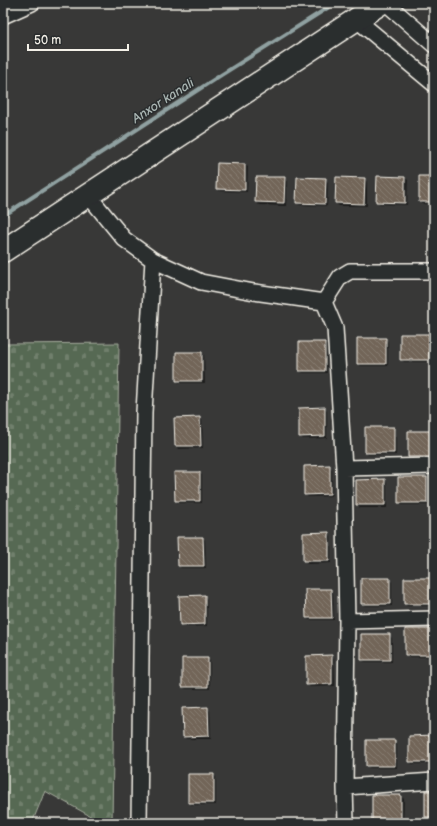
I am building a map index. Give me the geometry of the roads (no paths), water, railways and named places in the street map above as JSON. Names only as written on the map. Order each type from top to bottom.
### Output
[{"type":"street","points":[[3,14],[32,3]]},
{"type":"street","points":[[3,251],[381,3]]},
{"type":"street","points":[[386,3],[434,45]]},
{"type":"street","points":[[357,20],[434,84]]},
{"type":"street","points":[[88,195],[124,239],[153,260],[201,282],[254,292],[324,302]]},
{"type":"street","points":[[139,823],[144,412],[153,260]]},
{"type":"street","points":[[324,302],[340,277],[350,271],[434,272]]},
{"type":"street","points":[[324,302],[335,328],[344,468],[347,621],[346,823]]},
{"type":"street","points":[[344,468],[434,466]]},
{"type":"street","points":[[347,621],[434,619]]},
{"type":"street","points":[[345,787],[434,781]]},
{"type":"waterway","name":"Anxor kanali","points":[[3,216],[335,3]]}]
